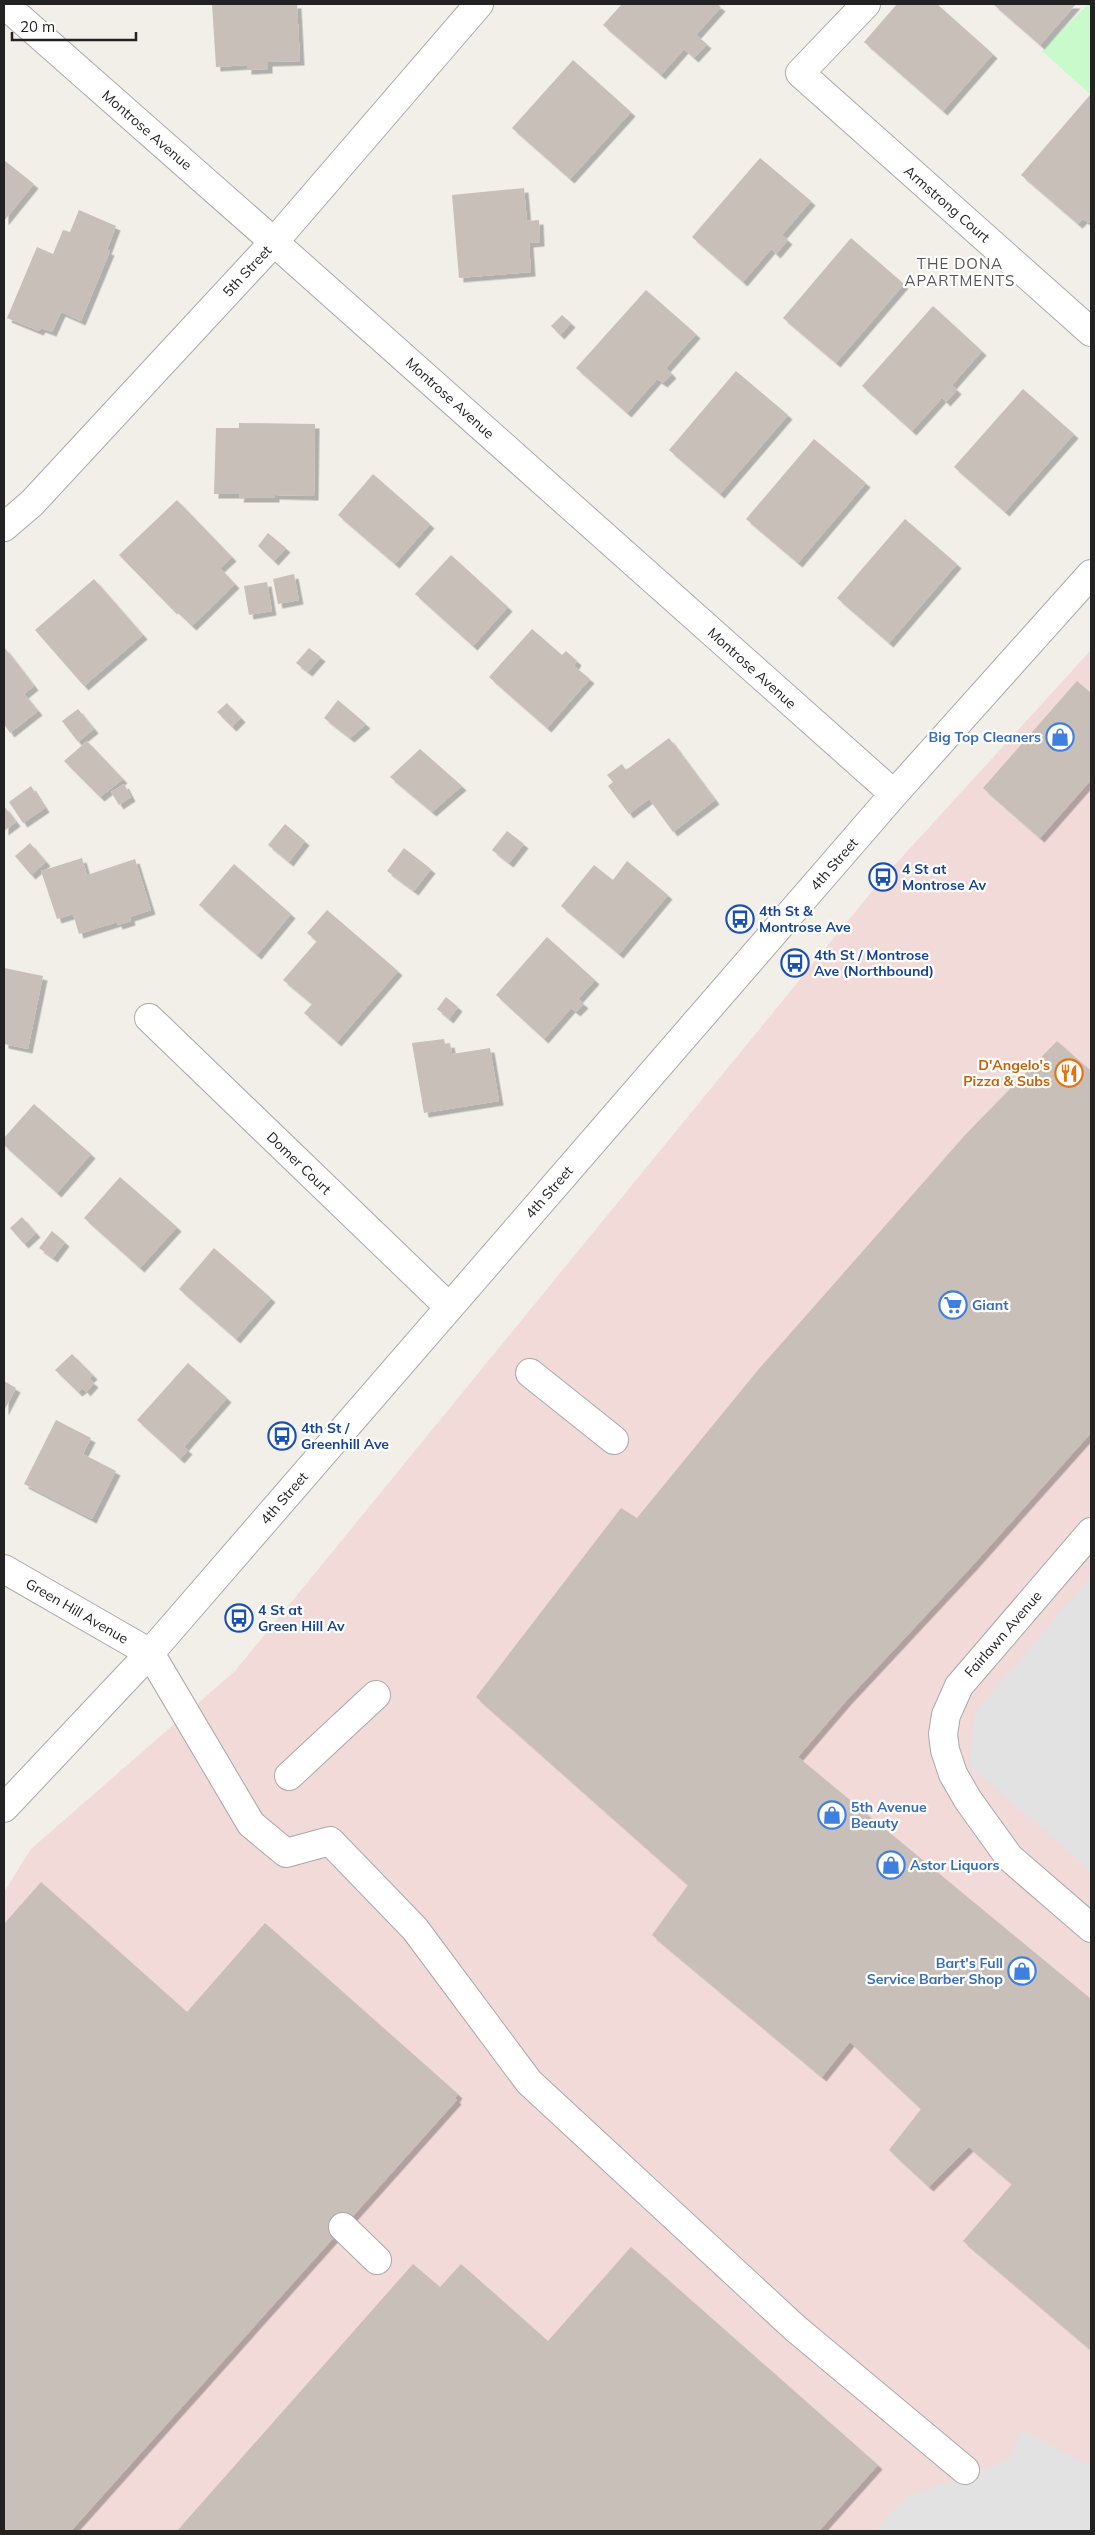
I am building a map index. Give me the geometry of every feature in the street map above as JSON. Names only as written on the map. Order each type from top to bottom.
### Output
[{"type":"street","name":"Montrose Avenue","points":[[4,4],[894,794]]},
{"type":"street","name":"5th Street","points":[[4,527],[32,503],[274,242],[479,4]]},
{"type":"street","name":"Armstrong Court","points":[[866,4],[800,73],[1091,332]]},
{"type":"street","name":"4th Street","points":[[4,1808],[150,1653],[894,794],[1091,574]]},
{"type":"street","name":"Domer Court","points":[[149,1018],[448,1307]]},
{"type":"street","points":[[530,1373],[614,1440]]},
{"type":"street","name":"Fairlawn Avenue","points":[[1091,1532],[959,1686],[946,1715],[943,1734],[945,1750],[953,1774],[968,1800],[1009,1856],[1091,1928]]},
{"type":"street","name":"Green Hill Avenue","points":[[4,1569],[150,1653]]},
{"type":"street","points":[[150,1653],[251,1824],[286,1853],[330,1841],[415,1929],[529,2082],[795,2328],[965,2470]]},
{"type":"street","points":[[289,1776],[376,1695]]},
{"type":"street","points":[[343,2228],[377,2260]]},
{"type":"shaded area","points":[[1091,650],[1091,2531],[4,2531],[4,1892],[31,1849],[235,1671],[882,879]]},
{"type":"shaded area","points":[[1091,1576],[1091,1871],[969,1766],[975,1712]]},
{"type":"shaded area","points":[[1022,2430],[1091,2466],[1091,2531],[875,2531],[907,2496],[1007,2461]]},
{"type":"green space","points":[[1088,4],[1091,4],[1091,95],[1042,51]]},
{"type":"building","points":[[212,4],[297,4],[300,61],[268,62],[268,69],[247,70],[247,65],[216,67]]},
{"type":"building","points":[[622,4],[717,4],[721,7],[696,35],[707,44],[694,58],[684,49],[661,75],[603,25]]},
{"type":"building","points":[[897,4],[937,4],[993,54],[943,111],[864,42]]},
{"type":"building","points":[[993,4],[1076,4],[1040,45]]},
{"type":"building","points":[[573,60],[631,112],[570,179],[512,128]]},
{"type":"building","points":[[1090,95],[1091,221],[1089,223],[1083,219],[1078,224],[1021,175]]},
{"type":"building","points":[[760,158],[811,201],[782,235],[788,240],[776,254],[771,249],[743,282],[692,237]]},
{"type":"building","points":[[4,160],[34,184],[4,221]]},
{"type":"building","points":[[524,188],[527,221],[539,220],[540,242],[529,243],[531,272],[459,278],[452,195]]},
{"type":"building","points":[[79,210],[116,226],[107,250],[110,251],[81,321],[61,312],[52,332],[41,328],[39,331],[7,318],[37,247],[53,254],[63,230],[70,232]]},
{"type":"building","points":[[851,238],[904,284],[836,363],[783,318]]},
{"type":"building","points":[[646,290],[696,334],[666,368],[672,374],[663,383],[657,379],[627,413],[576,368]]},
{"type":"building","points":[[933,306],[982,351],[952,385],[957,390],[946,402],[942,398],[912,431],[862,386]]},
{"type":"building","points":[[562,315],[571,323],[560,335],[551,326]]},
{"type":"building","points":[[736,371],[788,415],[720,494],[669,450]]},
{"type":"building","points":[[1023,389],[1074,434],[1005,512],[954,467]]},
{"type":"building","points":[[239,423],[315,424],[314,496],[275,495],[275,498],[239,498],[240,494],[214,494],[216,428],[239,428]]},
{"type":"building","points":[[814,439],[866,483],[798,563],[746,519]]},
{"type":"building","points":[[373,474],[430,524],[395,564],[338,515]]},
{"type":"building","points":[[177,500],[232,557],[220,568],[235,584],[192,626],[173,610],[119,555]]},
{"type":"building","points":[[905,519],[957,564],[889,643],[837,598]]},
{"type":"building","points":[[268,533],[286,548],[274,561],[258,546]]},
{"type":"building","points":[[451,555],[508,607],[473,646],[415,594]]},
{"type":"building","points":[[294,574],[299,600],[278,604],[273,579]]},
{"type":"building","points":[[94,579],[143,635],[84,686],[35,630]]},
{"type":"building","points":[[267,582],[272,611],[249,615],[244,586]]},
{"type":"building","points":[[532,629],[562,655],[566,651],[577,661],[574,666],[590,679],[547,728],[489,677]]},
{"type":"building","points":[[4,647],[34,686],[24,694],[38,711],[10,733],[4,724]]},
{"type":"building","points":[[309,648],[321,657],[308,672],[296,663]]},
{"type":"building","name":"Big Top Cleaners","points":[[1077,681],[1091,693],[1091,780],[1040,838],[983,788]]},
{"type":"building","points":[[338,700],[366,724],[350,738],[324,718]]},
{"type":"building","points":[[227,703],[241,718],[232,727],[217,712]]},
{"type":"building","points":[[78,709],[94,729],[78,742],[62,721]]},
{"type":"building","points":[[669,738],[715,800],[673,832],[649,799],[629,814],[608,786],[613,782],[607,775],[622,764],[626,770]]},
{"type":"building","points":[[87,741],[123,779],[100,797],[64,761]]},
{"type":"building","points":[[420,749],[462,786],[432,812],[390,777]]},
{"type":"building","points":[[124,784],[131,797],[119,805],[111,792]]},
{"type":"building","points":[[31,786],[45,808],[23,823],[9,802]]},
{"type":"building","points":[[4,806],[16,822],[4,831]]},
{"type":"building","points":[[285,824],[305,841],[289,862],[268,845]]},
{"type":"building","points":[[507,831],[524,844],[509,863],[492,850]]},
{"type":"building","points":[[30,843],[46,862],[31,875],[15,856]]},
{"type":"building","points":[[404,848],[431,869],[414,891],[387,871]]},
{"type":"building","points":[[82,858],[87,875],[135,859],[151,910],[130,917],[131,921],[118,925],[117,922],[79,934],[73,914],[57,919],[41,871]]},
{"type":"building","points":[[627,861],[668,895],[619,954],[561,906],[594,865],[613,880]]},
{"type":"building","points":[[234,864],[291,914],[257,955],[199,905]]},
{"type":"building","points":[[327,910],[398,971],[337,1042],[304,1013],[312,1004],[283,980],[317,941],[307,933]]},
{"type":"building","points":[[547,937],[595,980],[578,999],[584,1004],[576,1012],[571,1008],[544,1039],[496,995]]},
{"type":"building","points":[[4,968],[43,976],[28,1049],[4,1044]]},
{"type":"building","points":[[446,997],[458,1007],[449,1019],[437,1009]]},
{"type":"building","points":[[444,1039],[445,1044],[450,1043],[452,1054],[490,1048],[499,1101],[424,1113],[412,1043]]},
{"type":"building","points":[[1057,1041],[1091,1071],[1091,1433],[973,1565],[847,1700],[798,1757],[1091,1999],[1091,2350],[963,2241],[1012,2184],[969,2147],[929,2187],[889,2150],[921,2109],[850,2042],[822,2077],[652,1935],[688,1885],[476,1697],[621,1508],[637,1518],[758,1370],[966,1134]]},
{"type":"building","points":[[34,1104],[91,1154],[57,1193],[4,1145],[4,1138]]},
{"type":"building","points":[[120,1177],[177,1227],[140,1268],[84,1218]]},
{"type":"building","points":[[22,1217],[36,1233],[24,1244],[10,1228]]},
{"type":"building","points":[[52,1231],[65,1242],[53,1258],[39,1248]]},
{"type":"building","points":[[214,1248],[271,1298],[236,1339],[179,1289]]},
{"type":"building","points":[[72,1354],[93,1375],[89,1379],[94,1383],[86,1392],[83,1388],[78,1392],[55,1370]]},
{"type":"building","points":[[188,1363],[227,1398],[184,1447],[188,1450],[180,1459],[137,1420]]},
{"type":"building","points":[[4,1381],[16,1388],[4,1411]]},
{"type":"building","points":[[56,1420],[91,1438],[83,1454],[116,1471],[92,1519],[24,1484]]},
{"type":"building","points":[[41,1882],[187,2012],[265,1923],[458,2094],[455,2098],[457,2100],[71,2531],[4,2531],[4,1924]]},
{"type":"building","points":[[631,2247],[878,2465],[819,2531],[177,2531],[413,2264],[440,2287],[461,2264],[548,2341]]},
{"type":"place","name":"Big Top Cleaners","points":[[1060,737]]},
{"type":"place","name":"4 St at Montrose Av","points":[[883,877]]},
{"type":"place","name":"4th St & Montrose Ave","points":[[740,919]]},
{"type":"place","name":"4th St / Montrose Ave (Northbound)","points":[[795,963]]},
{"type":"place","name":"D'Angelo's Pizza & Subs","points":[[1069,1073]]},
{"type":"place","name":"Giant","points":[[953,1305]]},
{"type":"place","name":"4th St / Greenhill Ave","points":[[282,1436]]},
{"type":"place","name":"4 St at Green Hill Av","points":[[239,1618]]},
{"type":"place","name":"5th Avenue Beauty","points":[[832,1815]]},
{"type":"place","name":"Astor Liquors","points":[[891,1865]]},
{"type":"place","name":"Bart's Full Service Barber Shop","points":[[1022,1971]]},
{"type":"district","name":"THE DONA APARTMENTS","points":[[960,272]]}]
